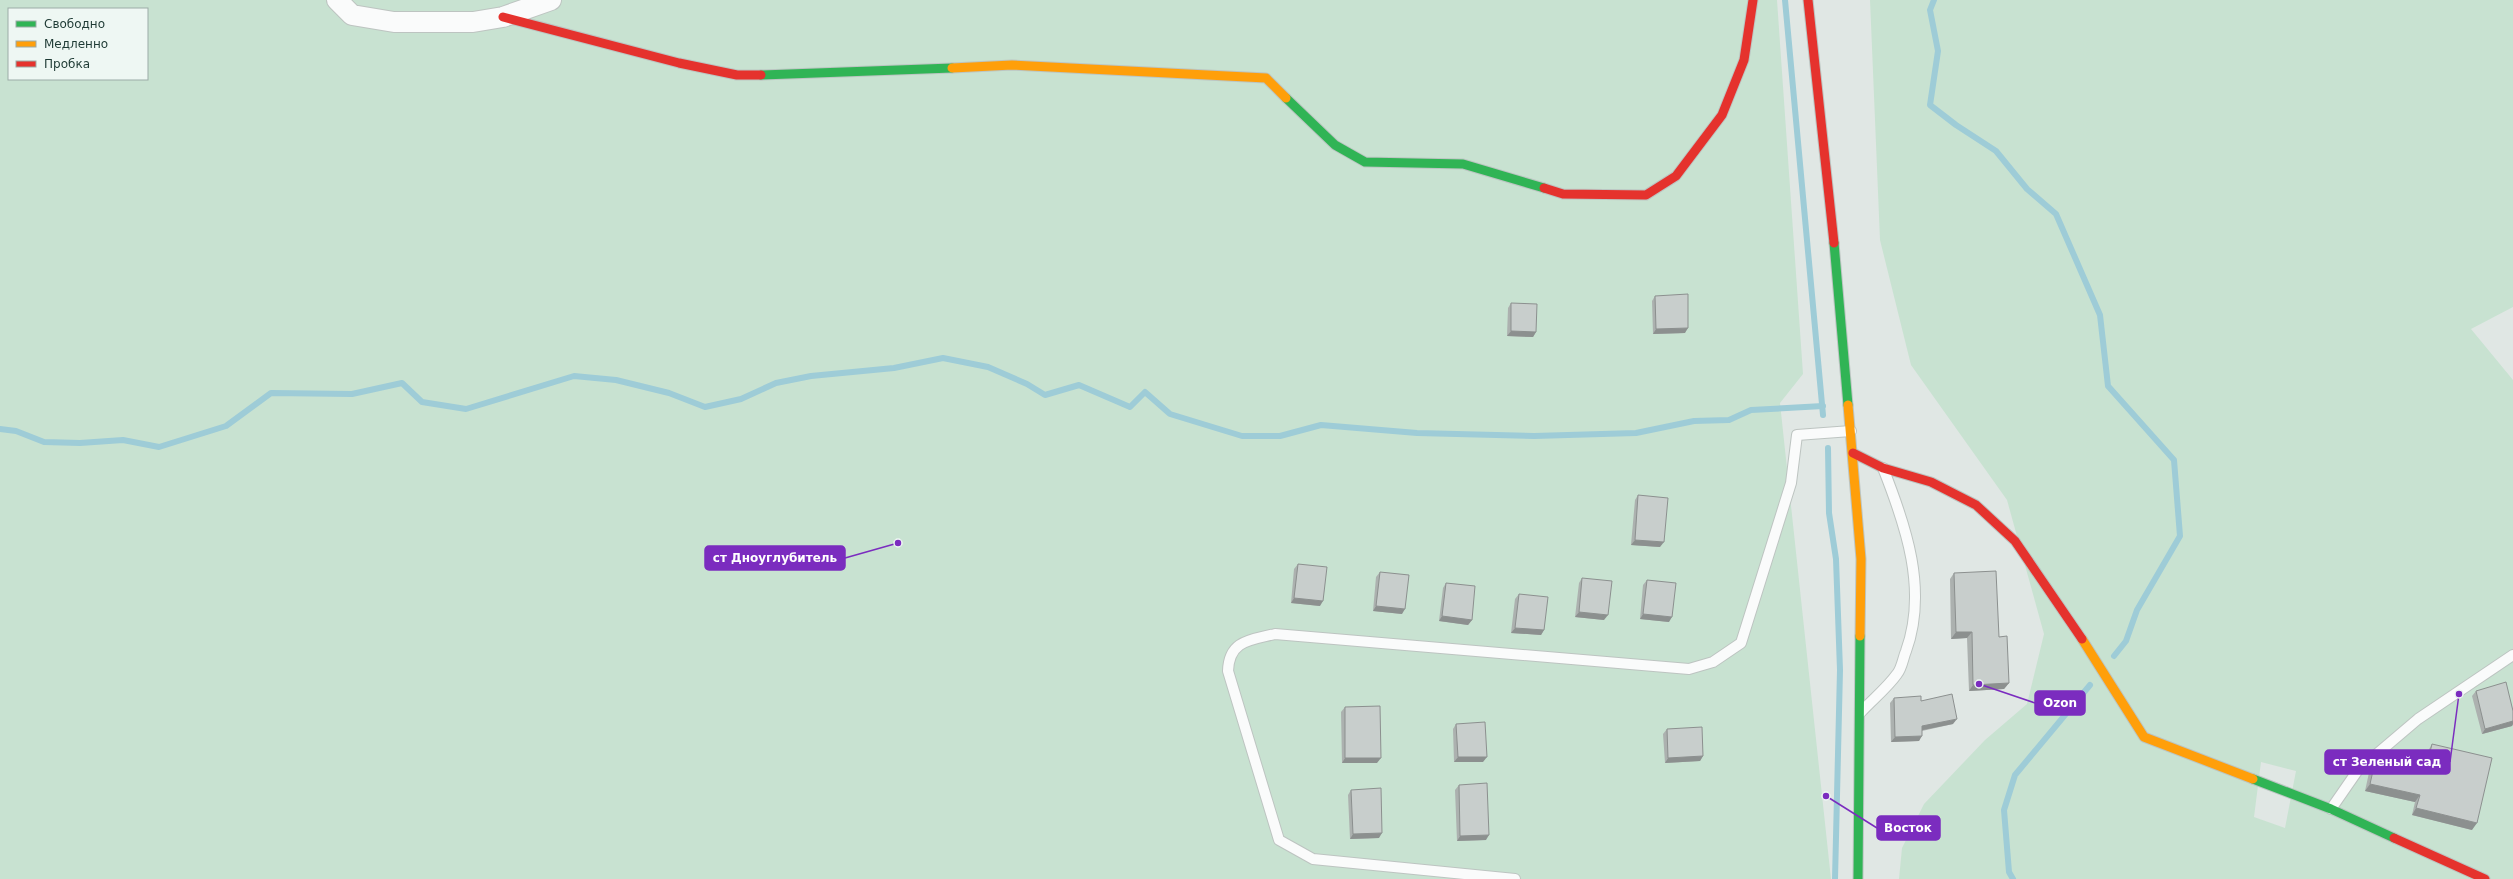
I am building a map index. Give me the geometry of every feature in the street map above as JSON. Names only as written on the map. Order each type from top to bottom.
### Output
[{"type":"street","points":[[337,0],[352,15],[394,22],[473,22],[503,17],[551,0]]},
{"type":"street","points":[[503,17],[679,63],[736,75],[786,75],[1012,65],[1266,78],[1334,145],[1364,162],[1463,164],[1563,194],[1646,195],[1676,176],[1722,116],[1744,60],[1753,0]]},
{"type":"street","points":[[1808,0],[1835,256],[1861,558],[1858,879]]},
{"type":"street","points":[[1853,453],[1883,468],[1931,482],[1976,505],[2015,540],[2074,626],[2144,737],[2331,809],[2485,879]]},
{"type":"lane","points":[[1515,879],[1313,859],[1279,840],[1228,671],[1228,657],[1234,649],[1247,640],[1276,634],[1689,669],[1714,662],[1741,643],[1791,483],[1797,435],[1851,432]]},
{"type":"lane","points":[[1860,713],[1898,673],[1913,631],[1916,598],[1912,557],[1902,515],[1883,468]]},
{"type":"lane","points":[[2331,809],[2358,770],[2364,764],[2418,719],[2513,655]]},
{"type":"green space","points":[[0,0],[1777,0],[1803,374],[1780,403],[1831,879],[0,879]]},
{"type":"green space","points":[[1870,0],[2513,0],[2513,307],[2471,329],[2513,380],[2513,879],[1899,879],[1902,848],[1924,804],[1985,740],[2027,704],[2044,634],[2007,500],[1911,365],[1880,240]],"holes":[[[2261,762],[2296,771],[2285,828],[2254,817]]]},
{"type":"building","points":[[1688,294],[1688,328],[1656,329],[1655,296]]},
{"type":"building","points":[[1511,303],[1537,304],[1536,332],[1511,331]]},
{"type":"building","points":[[1638,495],[1668,498],[1664,542],[1635,540]]},
{"type":"building","points":[[1298,564],[1327,567],[1323,601],[1294,598]]},
{"type":"building","points":[[1996,571],[1999,637],[2007,636],[2009,683],[1973,685],[1972,632],[1956,632],[1954,573]]},
{"type":"building","points":[[1380,572],[1409,575],[1405,609],[1376,606]]},
{"type":"building","points":[[1582,578],[1612,581],[1608,615],[1579,612]]},
{"type":"building","points":[[1647,580],[1676,583],[1672,617],[1643,614]]},
{"type":"building","points":[[1446,583],[1475,586],[1472,620],[1442,616]]},
{"type":"building","points":[[1519,594],[1548,597],[1544,630],[1515,628]]},
{"type":"building","points":[[2506,682],[2513,711],[2513,721],[2485,729],[2476,691]]},
{"type":"building","points":[[1952,694],[1957,719],[1922,726],[1922,736],[1895,737],[1894,698],[1921,696],[1921,701]]},
{"type":"building","points":[[1380,706],[1381,758],[1345,758],[1345,707]]},
{"type":"building","points":[[1485,722],[1487,757],[1458,757],[1456,724]]},
{"type":"building","points":[[1702,727],[1703,756],[1668,758],[1667,729]]},
{"type":"building","points":[[2432,744],[2492,758],[2477,823],[2416,808],[2420,795],[2370,784],[2375,762],[2379,758],[2426,768]]},
{"type":"building","points":[[1487,783],[1489,835],[1460,836],[1459,785]]},
{"type":"building","points":[[1381,788],[1382,833],[1353,834],[1351,790]]},
{"type":"waterway","points":[[1785,0],[1823,415]]},
{"type":"waterway","points":[[1934,0],[1930,10],[1938,51],[1930,105],[1956,125],[1996,151],[2027,189],[2056,214],[2100,315],[2108,386],[2174,460],[2180,536],[2137,610],[2126,641],[2114,656]]},
{"type":"waterway","points":[[0,429],[16,431],[44,442],[80,443],[123,440],[159,447],[226,426],[271,393],[352,394],[402,383],[422,402],[466,409],[574,376],[616,380],[669,393],[705,407],[741,399],[776,383],[811,376],[894,368],[943,358],[988,367],[1027,384],[1045,395],[1079,385],[1130,407],[1145,392],[1170,414],[1242,436],[1280,436],[1321,425],[1417,433],[1534,436],[1636,433],[1694,421],[1729,420],[1751,410],[1823,406]]},
{"type":"waterway","points":[[1828,448],[1829,513],[1836,559],[1840,670],[1835,879]]},
{"type":"waterway","points":[[2013,879],[2009,872],[2004,810],[2015,775],[2090,685]]},
{"type":"traffic: fast","points":[[761,75],[952,68]]},
{"type":"traffic: fast","points":[[1286,98],[1335,145],[1365,162],[1463,164],[1544,188]]},
{"type":"traffic: fast","points":[[1834,243],[1848,405]]},
{"type":"traffic: fast","points":[[1858,879],[1860,636]]},
{"type":"traffic: fast","points":[[2253,779],[2331,809],[2394,838]]},
{"type":"traffic: slow","points":[[952,68],[1012,65],[1266,78],[1286,98]]},
{"type":"traffic: slow","points":[[1848,405],[1861,559],[1860,636]]},
{"type":"traffic: slow","points":[[2082,639],[2144,737],[2253,779]]},
{"type":"traffic: jam","points":[[1544,188],[1563,194],[1646,195],[1676,176],[1722,115],[1744,60],[1753,0]]},
{"type":"traffic: jam","points":[[1808,0],[1834,243]]},
{"type":"traffic: jam","points":[[503,17],[679,63],[737,75],[761,75]]},
{"type":"traffic: jam","points":[[1853,453],[1883,468],[1931,482],[1976,505],[2015,541],[2082,639]]},
{"type":"traffic: jam","points":[[2394,838],[2485,879]]},
{"type":"place","name":"ст Дноуглубитель","points":[[898,543]]},
{"type":"place","name":"Ozon","points":[[1979,684]]},
{"type":"place","name":"ст Зеленый сад","points":[[2459,694]]},
{"type":"place","name":"Восток","points":[[1826,796]]}]
